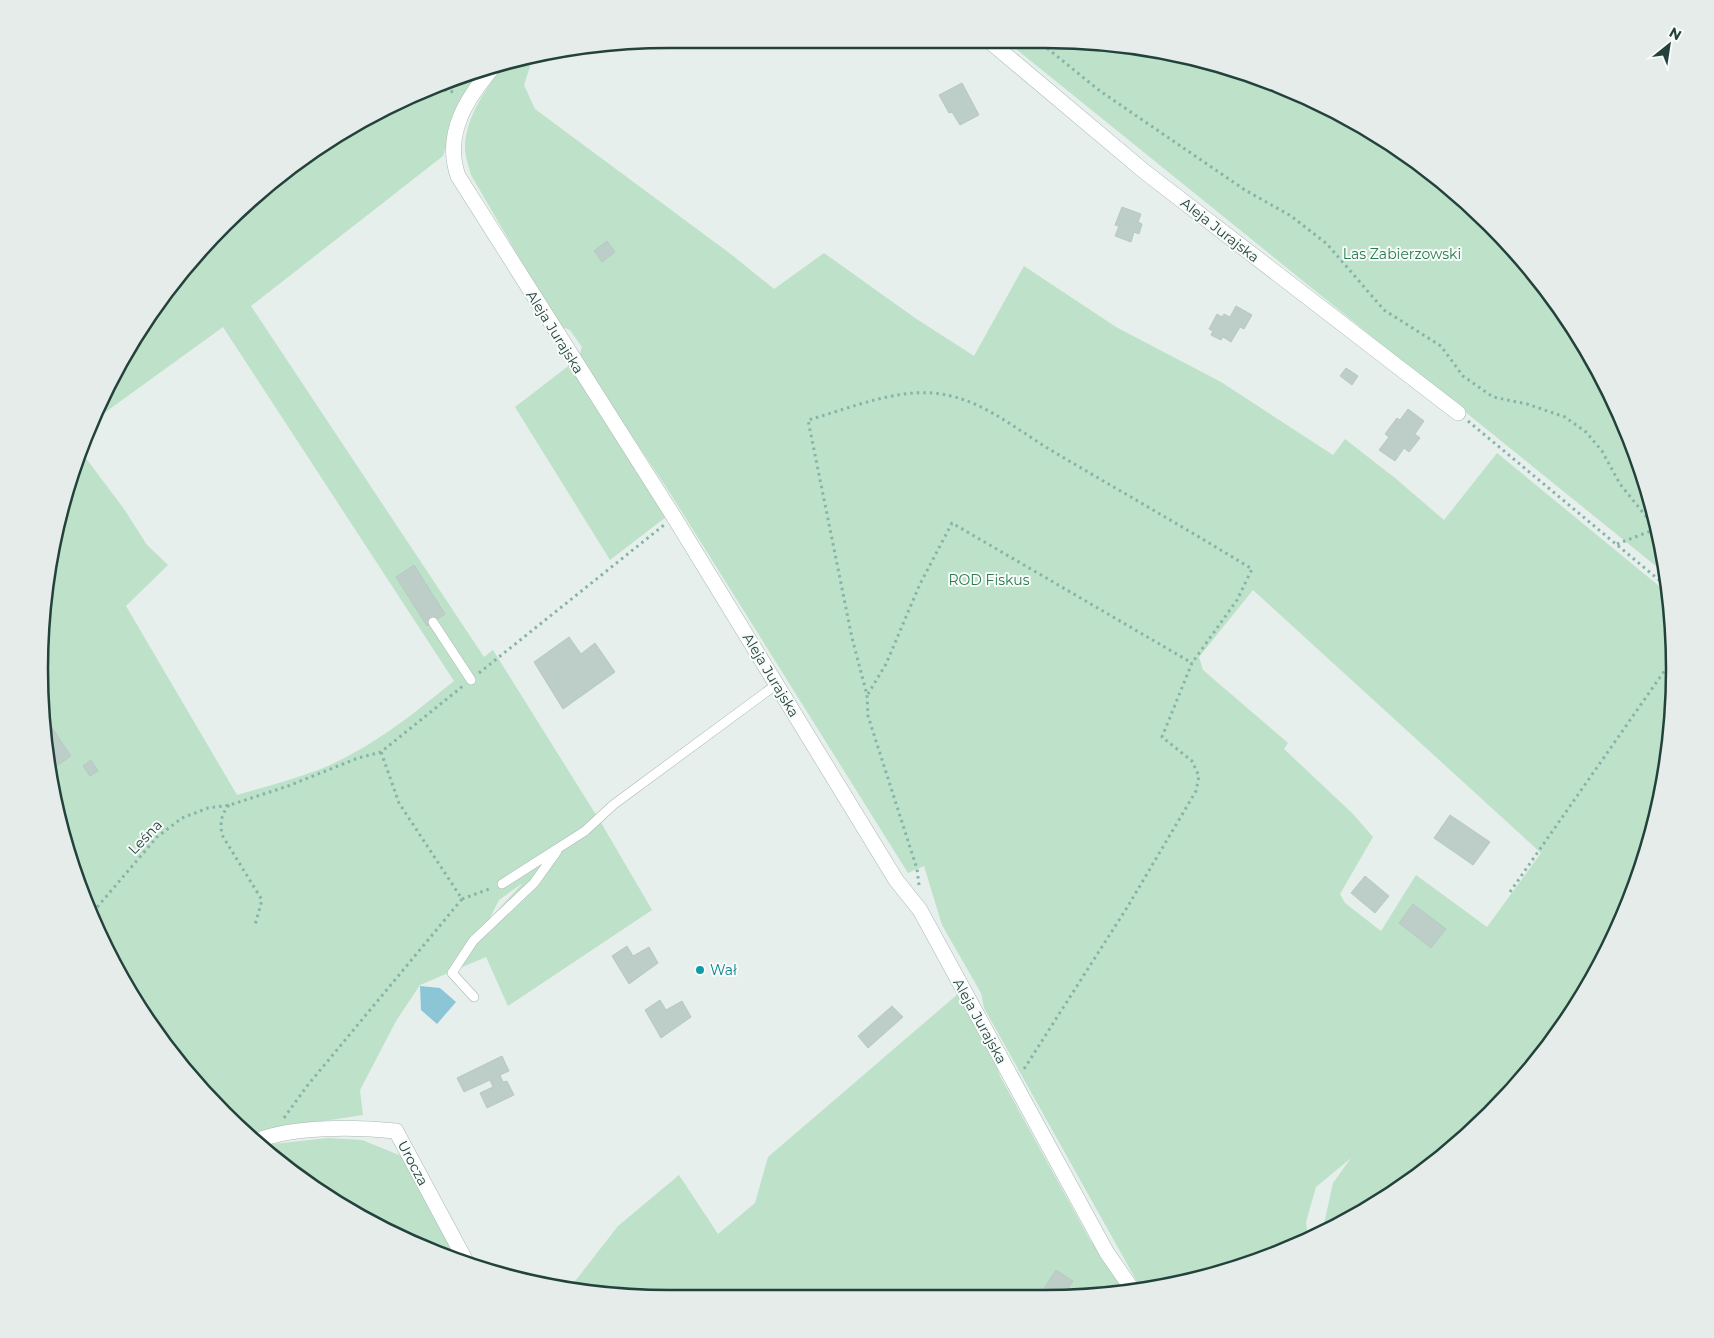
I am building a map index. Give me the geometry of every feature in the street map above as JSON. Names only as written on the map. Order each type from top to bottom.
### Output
[{"type":"street","name":"Aleja Jurajska","points":[[998,48],[1145,172],[1458,413]]},
{"type":"street","name":"Aleja Jurajska","points":[[487,75],[465,104],[454,136],[452,160],[458,176],[674,517],[896,880],[920,910],[1107,1254],[1129,1285]]},
{"type":"street","name":"Urocza","points":[[263,1139],[307,1131],[352,1128],[396,1131],[463,1256]]},
{"type":"lane","points":[[433,622],[471,680]]},
{"type":"lane","points":[[502,884],[585,831],[613,805],[776,684]]},
{"type":"lane","points":[[474,997],[452,973],[473,941],[534,883],[560,847]]},
{"type":"path","points":[[1046,48],[1100,92],[1245,190],[1291,216],[1327,244],[1384,310],[1442,346],[1463,376],[1493,397],[1527,404],[1565,417],[1586,432],[1602,451],[1620,484],[1648,520]]},
{"type":"path","points":[[920,910],[921,899],[917,869],[868,716],[867,695],[852,638],[808,420],[901,393],[933,393],[965,400],[1006,419],[1052,451],[1252,569],[1237,600],[1192,663],[1162,737],[1192,761],[1199,776],[1196,792],[1128,906],[1014,1083]]},
{"type":"path","points":[[1458,413],[1660,581]]},
{"type":"path","points":[[867,695],[886,664],[920,584],[952,523],[1192,663]]},
{"type":"path","points":[[1617,544],[1651,532]]},
{"type":"path","points":[[1510,892],[1666,668]]},
{"type":"path","points":[[381,752],[399,803],[462,899]]},
{"type":"path","name":"Leśna","points":[[96,909],[157,837],[182,818],[208,808],[230,805],[222,814],[220,824],[222,835],[262,900],[255,925]]},
{"type":"path","points":[[262,1139],[273,1133],[307,1086],[462,899],[502,884]]},
{"type":"green space","name":"Las Zabierzowski","points":[[1015,48],[1086,49],[1126,53],[1166,59],[1245,80],[1320,112],[1356,131],[1390,152],[1423,176],[1455,202],[1512,259],[1562,324],[1583,358],[1619,431],[1634,469],[1655,548],[1658,568]]},
{"type":"green space","name":"ROD Fiskus","points":[[531,63],[524,85],[535,109],[732,255],[774,289],[824,253],[915,318],[974,356],[1024,266],[1116,327],[1221,382],[1333,455],[1345,439],[1444,520],[1497,453],[1661,588],[1665,628],[1665,710],[1655,790],[1634,869],[1602,944],[1562,1014],[1512,1079],[1455,1136],[1390,1186],[1324,1224],[1333,1183],[1351,1158],[1316,1187],[1306,1222],[1307,1232],[1245,1258],[1166,1279],[1138,1283],[984,1008],[981,993],[942,925],[924,866],[908,873],[670,493],[579,357],[582,347],[570,330],[559,326],[471,175],[466,158],[466,136],[479,101],[499,72]],"holes":[[[1253,590],[1541,853],[1487,927],[1416,875],[1381,931],[1345,903],[1340,894],[1373,837],[1352,813],[1284,749],[1288,743],[1203,670],[1199,657]]]},
{"type":"green space","points":[[476,78],[458,106],[443,156],[251,306],[484,657],[493,650],[603,826],[652,910],[508,1006],[486,957],[420,985],[396,1021],[360,1090],[363,1115],[304,1124],[258,1135],[202,1079],[152,1014],[131,980],[95,907],[80,869],[69,830],[59,790],[49,710],[49,628],[59,548],[85,457],[124,509],[147,545],[168,565],[126,606],[237,795],[308,774],[337,762],[389,731],[454,681],[223,327],[103,414],[131,358],[152,324],[176,291],[202,259],[259,202],[324,152],[358,131],[431,95]],"holes":[[[522,884],[490,918],[499,900]]]},
{"type":"green space","points":[[571,364],[666,517],[610,560],[515,407]]},
{"type":"green space","points":[[959,993],[994,1057],[1000,1076],[1090,1240],[1123,1285],[1045,1290],[669,1290],[628,1289],[574,1283],[618,1226],[679,1175],[718,1234],[755,1203],[768,1157]]},
{"type":"green space","points":[[328,1138],[362,1140],[404,1157],[453,1252],[394,1226],[358,1207],[324,1186],[269,1144]]},
{"type":"water","points":[[420,986],[440,988],[456,1002],[437,1024],[421,1010]]},
{"type":"building","points":[[962,83],[979,115],[960,125],[952,112],[949,113],[939,95]]},
{"type":"building","points":[[1122,207],[1141,214],[1138,222],[1142,224],[1139,234],[1134,232],[1131,242],[1115,236],[1119,226],[1115,225]]},
{"type":"building","points":[[607,241],[615,252],[602,262],[594,251]]},
{"type":"building","points":[[1236,306],[1252,315],[1244,329],[1240,327],[1231,342],[1223,337],[1221,340],[1211,335],[1213,331],[1209,329],[1217,314],[1222,317],[1224,314],[1230,317]]},
{"type":"building","points":[[1346,368],[1358,376],[1352,385],[1340,376]]},
{"type":"building","points":[[1408,409],[1424,421],[1415,434],[1420,438],[1409,452],[1404,448],[1395,461],[1379,450],[1389,437],[1385,434],[1397,418],[1400,420]]},
{"type":"building","points":[[414,565],[445,614],[427,626],[396,577]]},
{"type":"building","points":[[569,637],[581,654],[595,643],[615,672],[563,709],[534,662]]},
{"type":"building","points":[[51,729],[71,756],[55,767],[53,750]]},
{"type":"building","points":[[91,760],[98,771],[90,776],[83,766]]},
{"type":"building","points":[[1450,815],[1490,842],[1473,865],[1434,838]]},
{"type":"building","points":[[1365,876],[1389,896],[1375,913],[1351,893]]},
{"type":"building","points":[[1413,904],[1446,929],[1431,948],[1399,923]]},
{"type":"building","points":[[627,946],[633,956],[649,947],[658,963],[629,984],[612,956]]},
{"type":"building","points":[[660,1000],[666,1010],[682,1001],[691,1017],[661,1038],[645,1010]]},
{"type":"building","points":[[892,1006],[903,1017],[868,1048],[858,1036]]},
{"type":"building","points":[[502,1056],[509,1071],[500,1075],[503,1082],[507,1081],[514,1095],[487,1108],[480,1093],[493,1087],[490,1080],[464,1092],[457,1078]]},
{"type":"building","points":[[1056,1270],[1073,1281],[1067,1289],[1043,1290]]},
{"type":"place","name":"Wał","points":[[700,970]]}]
